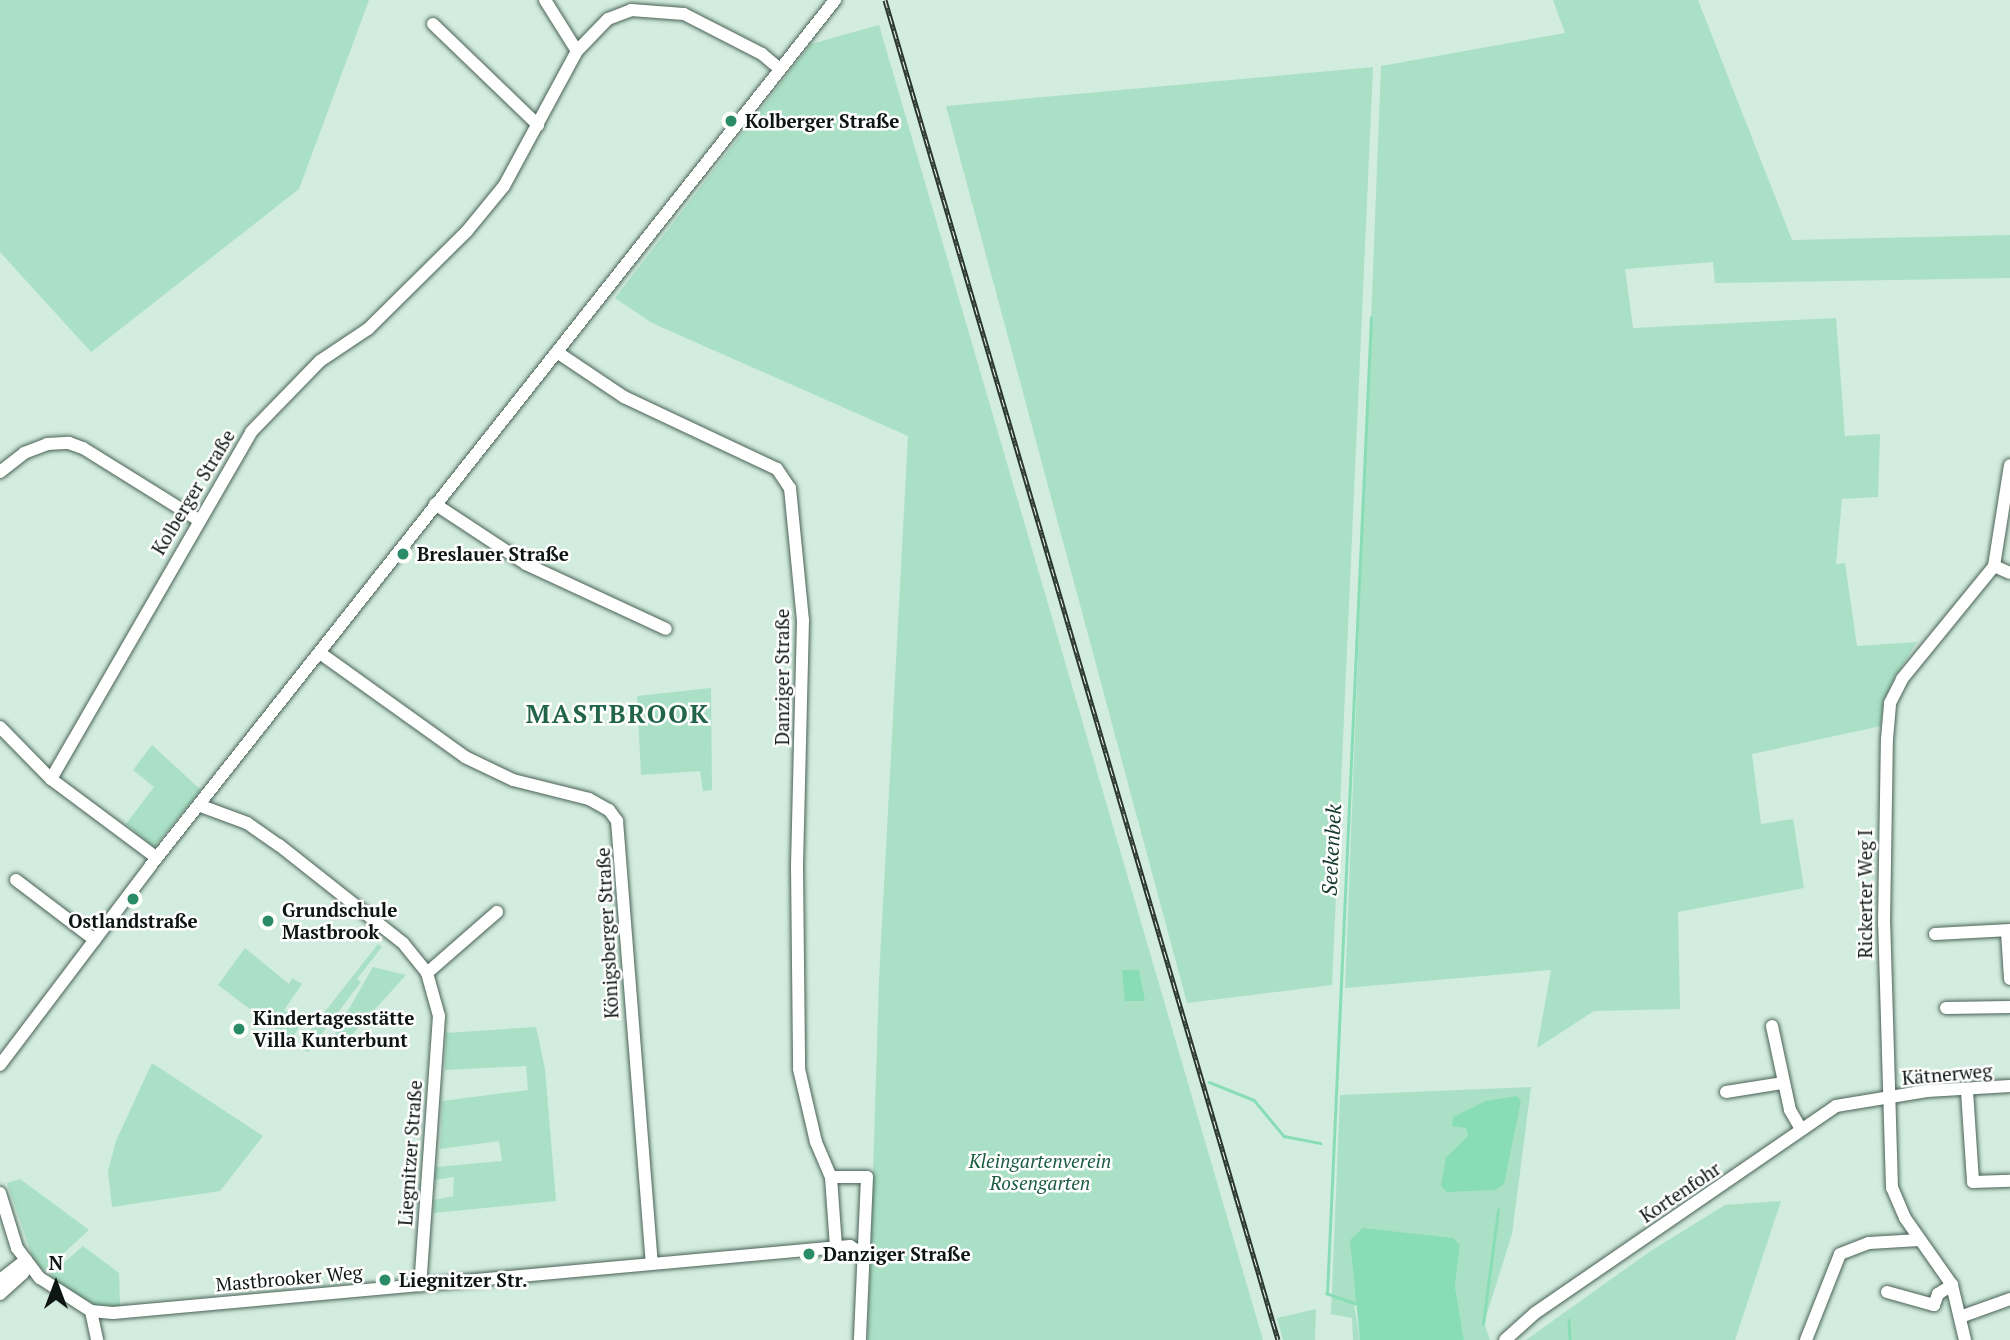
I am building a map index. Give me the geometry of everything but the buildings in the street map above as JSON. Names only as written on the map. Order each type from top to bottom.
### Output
[{"type":"street","points":[[545,0],[577,51]]},
{"type":"street","points":[[0,1065],[157,858],[201,806],[435,504],[835,0]]},
{"type":"street","name":"Kolberger Straße","points":[[51,779],[197,519],[251,432],[320,361],[368,328],[467,231],[504,186],[577,51],[608,19],[631,10],[658,5],[712,27],[780,69]]},
{"type":"street","points":[[433,24],[538,125]]},
{"type":"street","name":"Danziger Straße","points":[[557,352],[624,397],[776,468],[790,488],[803,620],[797,867],[799,1069],[816,1142],[831,1177],[836,1247]]},
{"type":"street","points":[[0,472],[24,453],[47,444],[69,443],[83,447],[197,519]]},
{"type":"street","points":[[2010,465],[1994,566],[2010,573]]},
{"type":"street","points":[[435,504],[526,564],[666,629]]},
{"type":"street","name":"Rickerter Weg I","points":[[1965,1340],[1952,1285],[1919,1240],[1892,1188],[1887,1099],[1883,863],[1890,703],[1925,646],[1994,566]]},
{"type":"street","name":"Königsberger Straße","points":[[320,653],[466,757],[513,780],[589,799],[609,810],[617,821],[652,1263]]},
{"type":"street","points":[[0,727],[51,779],[157,858]]},
{"type":"street","name":"Liegnitzer Straße","points":[[201,806],[247,823],[279,845],[403,943],[427,972],[439,1016],[420,1285]]},
{"type":"street","points":[[16,880],[95,940]]},
{"type":"street","points":[[427,972],[497,912]]},
{"type":"street","points":[[1935,934],[2009,931],[2010,979]]},
{"type":"street","points":[[1946,1008],[2010,1007]]},
{"type":"street","points":[[1772,1026],[1783,1083],[1801,1129]]},
{"type":"street","points":[[1726,1091],[1783,1083]]},
{"type":"street","name":"Kätnerweg","points":[[1887,1099],[1927,1091],[1967,1091],[2010,1086]]},
{"type":"street","points":[[1967,1091],[1973,1182],[2010,1181]]},
{"type":"street","name":"Kortenfohr","points":[[1505,1340],[1535,1313],[1836,1106],[1887,1099]]},
{"type":"street","points":[[831,1177],[867,1177],[860,1340]]},
{"type":"street","points":[[0,1193],[17,1248],[40,1278],[91,1311],[97,1340]]},
{"type":"street","points":[[1806,1340],[1840,1254],[1869,1243],[1919,1240]]},
{"type":"street","name":"Mastbrooker Weg","points":[[91,1311],[137,1311],[836,1247],[850,1246],[864,1255]]},
{"type":"street","points":[[0,1280],[26,1260]]},
{"type":"street","points":[[0,1294],[23,1273],[26,1260]]},
{"type":"street","points":[[1886,1292],[1934,1305],[1938,1294],[1952,1285]]},
{"type":"street","points":[[1960,1317],[2010,1299]]},
{"type":"green space","points":[[0,0],[369,0],[299,189],[91,352],[0,252]]},
{"type":"green space","points":[[1553,0],[1698,0],[1792,240],[2010,235],[2010,278],[1715,283],[1713,262],[1625,269],[1633,328],[1836,318],[1845,436],[1880,434],[1878,497],[1842,499],[1836,564],[1845,563],[1857,646],[1917,642],[1893,680],[1883,704],[1881,726],[1752,754],[1761,824],[1793,819],[1804,888],[1678,912],[1680,1009],[1594,1011],[1537,1048],[1551,970],[1345,988],[1381,66],[1565,33]]},
{"type":"green space","name":"Kleingartenverein Rosengarten","points":[[879,25],[1263,1340],[868,1340],[879,979],[908,436],[652,323],[615,298],[811,44]]},
{"type":"green space","points":[[1373,67],[1332,985],[1187,1003],[946,106]]},
{"type":"green space","points":[[711,688],[712,790],[703,791],[700,771],[641,775],[637,696]]},
{"type":"green space","points":[[152,745],[201,790],[154,847],[126,824],[154,787],[133,770]]},
{"type":"green space","points":[[378,944],[382,947],[357,979],[361,982],[308,1052],[302,1049],[309,1040],[305,1037]]},
{"type":"green space","points":[[245,948],[289,984],[292,978],[302,984],[284,1010],[301,1024],[291,1040],[218,985]]},
{"type":"green space","points":[[373,967],[406,975],[340,1048],[335,1033]]},
{"type":"green space","points":[[536,1027],[545,1069],[556,1201],[434,1213],[434,1200],[453,1196],[454,1177],[435,1180],[436,1167],[502,1161],[499,1141],[440,1149],[442,1101],[528,1090],[526,1066],[445,1070],[446,1033]]},
{"type":"green space","points":[[152,1063],[263,1136],[220,1191],[112,1207],[108,1171],[116,1141]]},
{"type":"green space","points":[[1531,1087],[1512,1234],[1484,1323],[1490,1340],[1464,1340],[1455,1286],[1460,1245],[1354,1303],[1360,1340],[1353,1340],[1352,1318],[1331,1314],[1340,1095]],"holes":[[[1521,1101],[1446,1157],[1468,1136],[1466,1128],[1460,1126]]]},
{"type":"green space","points":[[20,1179],[89,1230],[44,1271],[33,1258],[7,1183]]},
{"type":"green space","points":[[1781,1201],[1735,1340],[1526,1340],[1649,1252],[1725,1205]]},
{"type":"green space","points":[[83,1246],[119,1273],[120,1307],[104,1309],[86,1303],[64,1291],[50,1275]]},
{"type":"green space","points":[[1316,1309],[1315,1340],[1283,1340],[1277,1318]]},
{"type":"shaded area","points":[[1122,970],[1139,970],[1145,1001],[1125,1001]]},
{"type":"shaded area","points":[[1517,1096],[1521,1101],[1504,1184],[1495,1190],[1447,1192],[1441,1186],[1446,1157],[1468,1136],[1466,1128],[1452,1126],[1453,1117],[1486,1101]]},
{"type":"shaded area","points":[[1363,1228],[1453,1238],[1460,1245],[1455,1286],[1464,1340],[1360,1340],[1350,1240]]},
{"type":"waterway","name":"Seekenbek","points":[[1356,1304],[1327,1294],[1371,318]]},
{"type":"waterway","points":[[1209,1082],[1254,1100],[1284,1136],[1320,1143]]},
{"type":"waterway","points":[[1483,1324],[1498,1210]]},
{"type":"waterway","points":[[1569,1320],[1570,1340]]},
{"type":"railway","points":[[885,0],[1278,1340]]},
{"type":"place","name":"Kolberger Straße","points":[[731,121]]},
{"type":"place","name":"Breslauer Straße","points":[[403,554]]},
{"type":"place","name":"Ostlandstraße","points":[[133,899]]},
{"type":"place","name":"Grundschule Mastbrook","points":[[268,921]]},
{"type":"place","name":"Kindertagesstätte Villa Kunterbunt","points":[[239,1029]]},
{"type":"place","name":"Danziger Straße","points":[[809,1254]]},
{"type":"place","name":"Liegnitzer Str.","points":[[385,1280]]},
{"type":"district","name":"MASTBROOK","points":[[618,714]]}]
